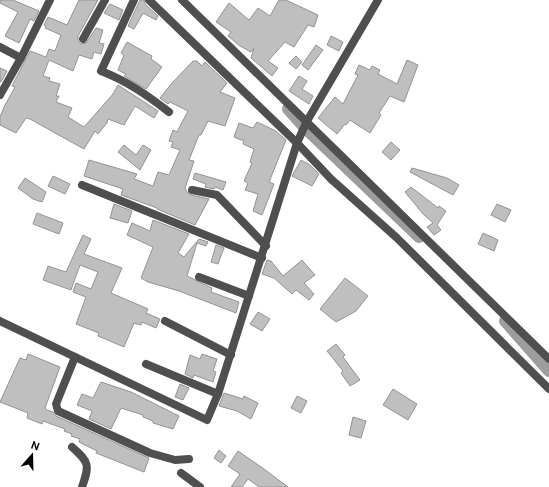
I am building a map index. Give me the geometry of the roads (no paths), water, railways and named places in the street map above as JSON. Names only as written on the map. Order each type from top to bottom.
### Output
[{"type":"street","points":[[0,95],[21,58],[50,0]]},
{"type":"street","points":[[83,39],[105,0]]},
{"type":"street","points":[[134,0],[101,71],[120,78],[169,112]]},
{"type":"street","points":[[149,0],[297,143],[331,179],[391,233],[549,389]]},
{"type":"street","points":[[182,0],[549,359]]},
{"type":"street","points":[[0,321],[207,420],[218,394],[266,246],[297,143],[307,121],[378,0]]},
{"type":"street","points":[[0,47],[21,58]]},
{"type":"street","points":[[82,185],[262,258]]},
{"type":"street","points":[[192,190],[217,195],[266,246]]},
{"type":"street","points":[[199,277],[249,296]]},
{"type":"street","points":[[165,321],[230,355]]},
{"type":"street","points":[[75,357],[56,404],[58,411],[150,453],[175,460],[189,459]]},
{"type":"street","points":[[146,364],[218,394]]},
{"type":"street","points":[[72,446],[85,458],[88,467],[82,487]]},
{"type":"street","points":[[181,473],[200,487]]},
{"type":"waterway","points":[[288,109],[305,128],[419,237]]},
{"type":"waterway","points":[[505,321],[549,371]]}]
